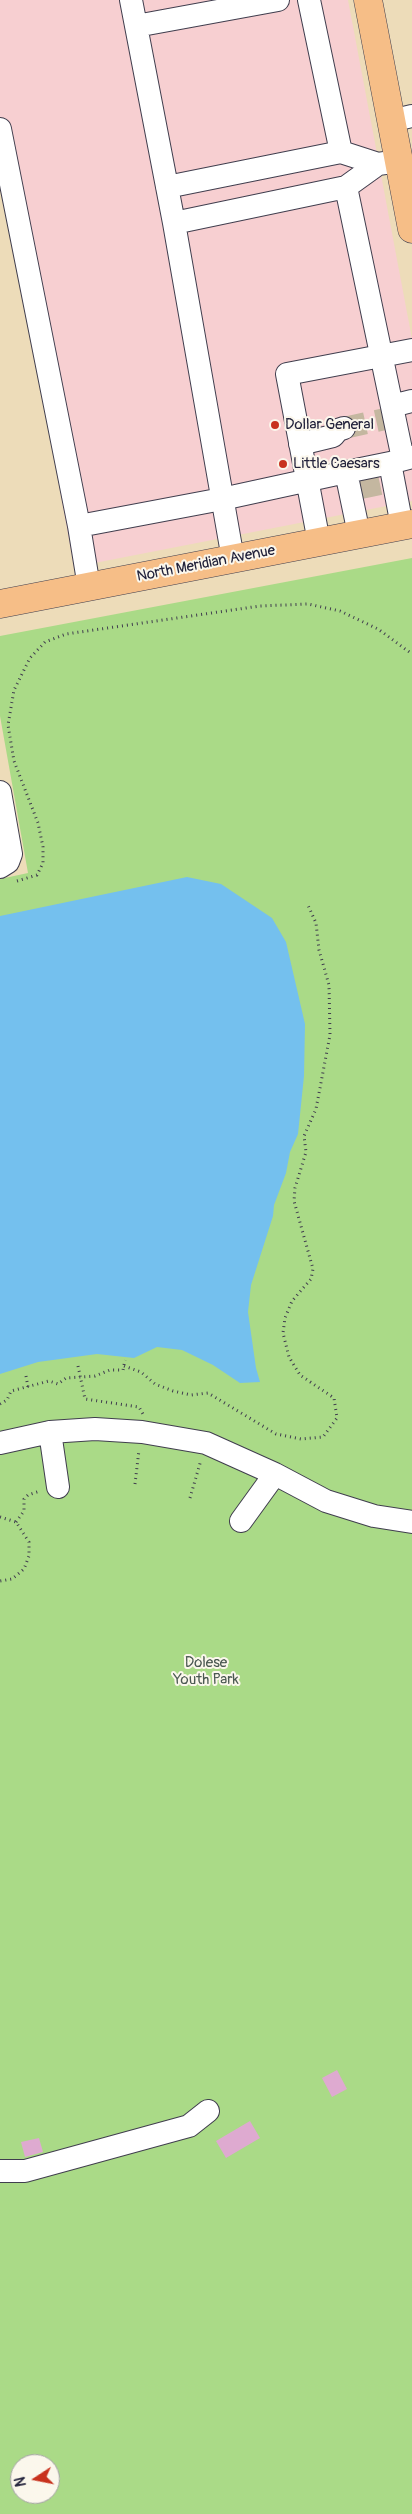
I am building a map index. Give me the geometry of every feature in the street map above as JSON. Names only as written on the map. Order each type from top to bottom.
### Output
[{"type":"main road","points":[[368,0],[402,118],[389,163],[411,219]]},
{"type":"main road","name":"North Meridian Avenue","points":[[0,604],[407,525]]},
{"type":"lane","points":[[131,0],[174,223],[233,559]]},
{"type":"lane","points":[[136,26],[278,0]]},
{"type":"lane","points":[[310,0],[340,189],[382,356],[394,416],[379,474],[358,534]]},
{"type":"lane","points":[[0,129],[79,526],[89,587]]},
{"type":"lane","points":[[166,187],[334,153],[389,163]]},
{"type":"lane","points":[[290,163],[299,197]]},
{"type":"lane","points":[[174,223],[340,189],[389,163]]},
{"type":"lane","points":[[249,171],[256,206]]},
{"type":"lane","points":[[204,180],[210,215]]},
{"type":"lane","points":[[319,542],[287,374],[412,350]]},
{"type":"lane","points":[[300,444],[341,434]]},
{"type":"lane","points":[[79,526],[222,499],[307,480],[379,474]]},
{"type":"lane","points":[[379,474],[407,525]]},
{"type":"lane","points":[[0,792],[11,854],[4,875]]},
{"type":"lane","points":[[0,1443],[50,1432],[95,1429],[142,1432],[206,1443],[275,1474],[326,1500],[374,1516],[412,1522]]},
{"type":"lane","points":[[50,1432],[58,1487]]},
{"type":"lane","points":[[241,1521],[275,1474]]},
{"type":"lane","points":[[0,2171],[25,2171],[189,2126],[208,2111]]},
{"type":"path","points":[[4,875],[37,875],[43,862],[43,847],[38,823],[14,761],[8,725],[14,690],[30,658],[45,642],[66,634],[260,606],[308,604],[340,611],[378,629],[412,654]]},
{"type":"path","points":[[124,1366],[141,1372],[155,1384],[172,1391],[191,1395],[208,1393],[276,1434],[301,1439],[323,1437],[336,1418],[334,1398],[300,1375],[287,1351],[283,1333],[285,1318],[292,1302],[310,1279],[313,1269],[294,1201],[295,1188],[306,1152],[304,1136],[316,1109],[330,1034],[329,986],[319,950],[316,923],[307,903]]},
{"type":"path","points":[[0,1404],[6,1400],[11,1392],[49,1381],[58,1384],[66,1378],[95,1376],[110,1370],[123,1370],[125,1360]]},
{"type":"path","points":[[78,1366],[80,1377]]},
{"type":"path","points":[[26,1376],[28,1387]]},
{"type":"path","points":[[190,1498],[206,1443]]},
{"type":"path","points":[[16,1522],[24,1511],[24,1499],[28,1494],[58,1487]]},
{"type":"path","points":[[0,1517],[16,1522],[29,1542],[29,1556],[24,1569],[12,1579],[0,1580]]},
{"type":"shaded area","points":[[0,0],[348,0],[412,339],[412,501],[74,567],[0,163]]},
{"type":"green space","name":"Dolese Youth Park","points":[[412,558],[412,2514],[0,2514],[0,879],[28,873],[0,716],[0,636]]},
{"type":"water","points":[[187,877],[221,884],[272,918],[286,942],[305,1024],[304,1076],[298,1134],[290,1152],[286,1173],[274,1205],[273,1216],[251,1285],[248,1312],[256,1368],[260,1382],[240,1383],[213,1365],[182,1350],[157,1347],[134,1358],[97,1354],[38,1362],[0,1374],[0,916]]},
{"type":"building","points":[[337,2070],[347,2089],[332,2097],[322,2078]]},
{"type":"building","points":[[250,2121],[260,2138],[226,2158],[216,2141]]},
{"type":"building","points":[[39,2138],[43,2152],[25,2157],[21,2142]]},
{"type":"tunnel","points":[[344,428],[385,419]]},
{"type":"tunnel","points":[[361,488],[380,484]]},
{"type":"place","name":"Dollar General","points":[[275,425]]},
{"type":"place","name":"Little Caesars","points":[[283,464]]}]
